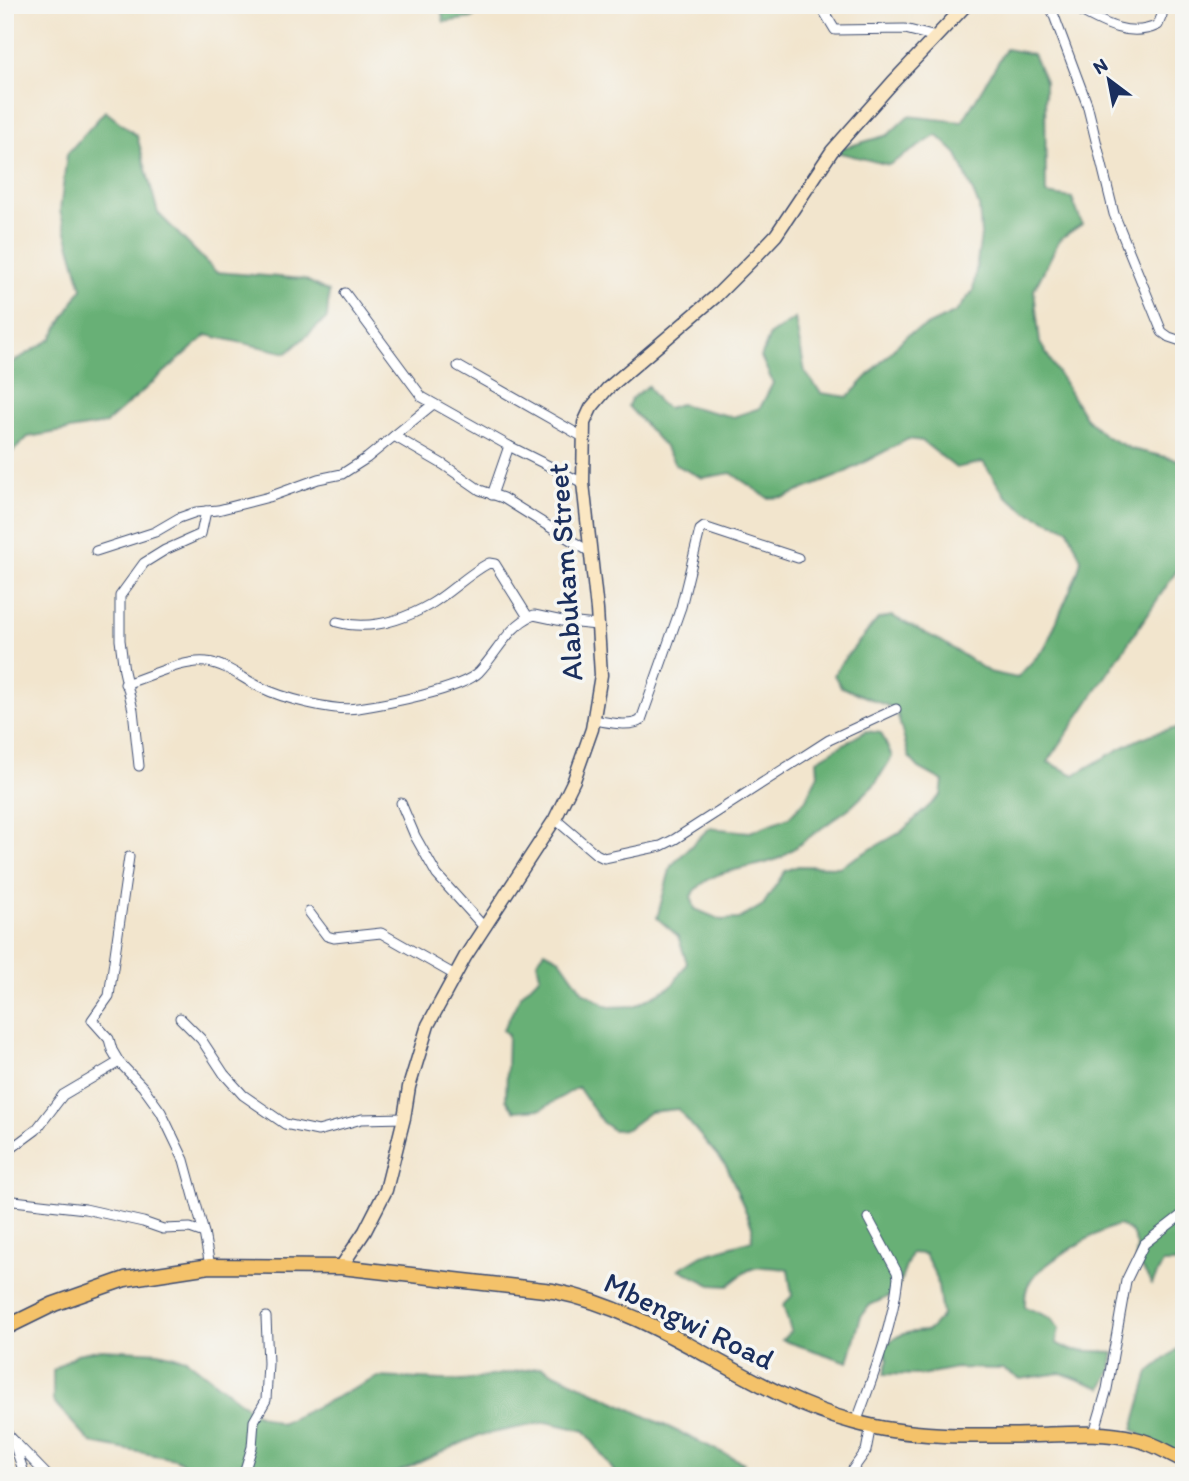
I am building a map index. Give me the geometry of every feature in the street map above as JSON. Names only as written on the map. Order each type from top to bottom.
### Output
[{"type":"main road","name":"Mbengwi Road","points":[[5,1328],[54,1304],[125,1279],[210,1266],[341,1267],[583,1297],[679,1340],[751,1381],[805,1406],[856,1423],[895,1430],[987,1436],[1094,1433],[1138,1439],[1184,1460]]},
{"type":"street","points":[[820,5],[835,30],[905,30],[936,37]]},
{"type":"street","name":"Alabukam Street","points":[[341,1267],[365,1231],[386,1190],[409,1087],[428,1025],[484,927],[555,819],[574,780],[594,720],[601,675],[583,483],[584,423],[591,408],[607,389],[715,297],[776,235],[832,151],[892,82],[966,5]]},
{"type":"street","points":[[1049,5],[1087,104],[1114,214],[1162,332],[1184,342]]},
{"type":"street","points":[[1070,5],[1116,29],[1130,31],[1158,25],[1162,15],[1161,5]]},
{"type":"street","points":[[345,293],[411,385],[432,404],[583,483]]},
{"type":"street","points":[[458,366],[583,437]]},
{"type":"street","points":[[96,551],[155,531],[179,518],[269,497],[318,479],[342,474],[367,458],[432,404]]},
{"type":"street","points":[[394,436],[450,468],[480,490],[513,504],[590,552]]},
{"type":"street","points":[[492,495],[509,446]]},
{"type":"street","points":[[139,766],[133,710],[125,684],[120,640],[120,596],[144,564],[165,550],[201,534],[206,511]]},
{"type":"street","points":[[594,720],[629,724],[642,720],[681,607],[700,530],[704,527],[798,558]]},
{"type":"street","points":[[337,622],[355,627],[402,617],[431,604],[489,563],[495,564],[528,617]]},
{"type":"street","points":[[125,684],[186,664],[207,662],[298,702],[354,709],[423,695],[472,677],[528,617],[534,615],[597,625]]},
{"type":"street","points":[[555,819],[604,858],[662,846],[829,740],[896,709]]},
{"type":"street","points":[[401,803],[415,836],[437,875],[484,927]]},
{"type":"street","points":[[129,857],[113,979],[109,996],[92,1020],[109,1039],[120,1062],[161,1112],[184,1160],[210,1266]]},
{"type":"street","points":[[309,912],[327,936],[381,933],[455,975]]},
{"type":"street","points":[[180,1018],[207,1046],[224,1074],[243,1095],[285,1124],[318,1131],[362,1119],[404,1118]]},
{"type":"street","points":[[5,1153],[36,1130],[63,1095],[120,1062]]},
{"type":"street","points":[[5,1200],[85,1209],[163,1229],[190,1228],[204,1233]]},
{"type":"street","points":[[1094,1433],[1109,1380],[1126,1281],[1144,1244],[1184,1213]]},
{"type":"street","points":[[856,1423],[873,1381],[889,1327],[898,1278],[868,1218]]},
{"type":"street","points":[[243,1476],[252,1447],[254,1421],[266,1401],[266,1317]]},
{"type":"street","points":[[848,1476],[866,1451],[871,1425]]},
{"type":"street","points":[[5,1431],[48,1476]]},
{"type":"street","points":[[13,1440],[25,1476]]},
{"type":"green space","points":[[440,5],[484,5],[472,18],[444,22]]},
{"type":"green space","points":[[1006,49],[1033,54],[1045,81],[1046,194],[1072,198],[1082,224],[1060,239],[1034,290],[1040,343],[1085,417],[1105,436],[1131,449],[1184,461],[1184,560],[1048,762],[1074,775],[1142,738],[1171,729],[1184,729],[1184,1263],[1163,1263],[1152,1284],[1136,1259],[1137,1245],[1132,1233],[1120,1225],[1059,1256],[1031,1280],[1025,1296],[1025,1307],[1051,1318],[1059,1329],[1056,1343],[1070,1350],[1114,1352],[1111,1371],[1102,1388],[1061,1373],[1020,1379],[1002,1369],[956,1368],[921,1375],[884,1374],[888,1360],[883,1347],[903,1334],[932,1328],[942,1315],[937,1279],[925,1254],[911,1253],[896,1293],[870,1305],[861,1316],[848,1362],[782,1340],[791,1331],[783,1305],[792,1296],[788,1269],[755,1268],[728,1286],[711,1285],[679,1269],[702,1255],[752,1240],[752,1226],[727,1167],[678,1109],[650,1112],[627,1129],[613,1130],[602,1122],[578,1087],[542,1109],[515,1111],[506,1100],[508,1035],[503,1030],[521,995],[540,976],[537,961],[545,951],[560,959],[583,992],[609,1007],[635,1006],[672,986],[687,963],[678,936],[657,918],[671,866],[709,828],[750,832],[789,817],[807,798],[818,774],[817,760],[866,731],[881,733],[892,757],[875,784],[852,806],[782,857],[721,874],[700,886],[691,896],[695,909],[721,920],[739,919],[763,905],[785,871],[798,866],[839,867],[901,832],[941,795],[943,781],[919,768],[909,757],[896,709],[841,687],[834,675],[878,619],[892,616],[943,642],[989,672],[1017,678],[1045,648],[1081,559],[1068,529],[1027,512],[1005,495],[983,462],[956,468],[922,441],[908,439],[840,475],[785,497],[768,498],[731,473],[702,478],[676,465],[665,447],[628,406],[631,399],[648,386],[659,403],[668,408],[680,404],[733,417],[760,408],[773,383],[761,357],[770,335],[795,319],[805,372],[821,393],[848,397],[907,335],[956,312],[973,291],[981,235],[979,206],[957,154],[937,135],[889,165],[832,151],[888,135],[908,116],[962,122]]},
{"type":"green space","points":[[105,111],[137,136],[158,213],[216,272],[304,279],[329,292],[327,318],[287,353],[207,335],[105,424],[28,437],[5,459],[5,367],[51,339],[82,288],[60,211],[67,154]]},
{"type":"green space","points":[[1184,1344],[1184,1455],[1155,1446],[1133,1429],[1149,1372]]},
{"type":"green space","points":[[102,1349],[159,1352],[186,1359],[256,1414],[281,1424],[378,1377],[462,1381],[542,1367],[744,1463],[728,1476],[614,1476],[615,1473],[585,1431],[547,1422],[477,1436],[390,1476],[207,1476],[175,1459],[91,1443],[53,1401],[53,1370],[77,1354]]}]
